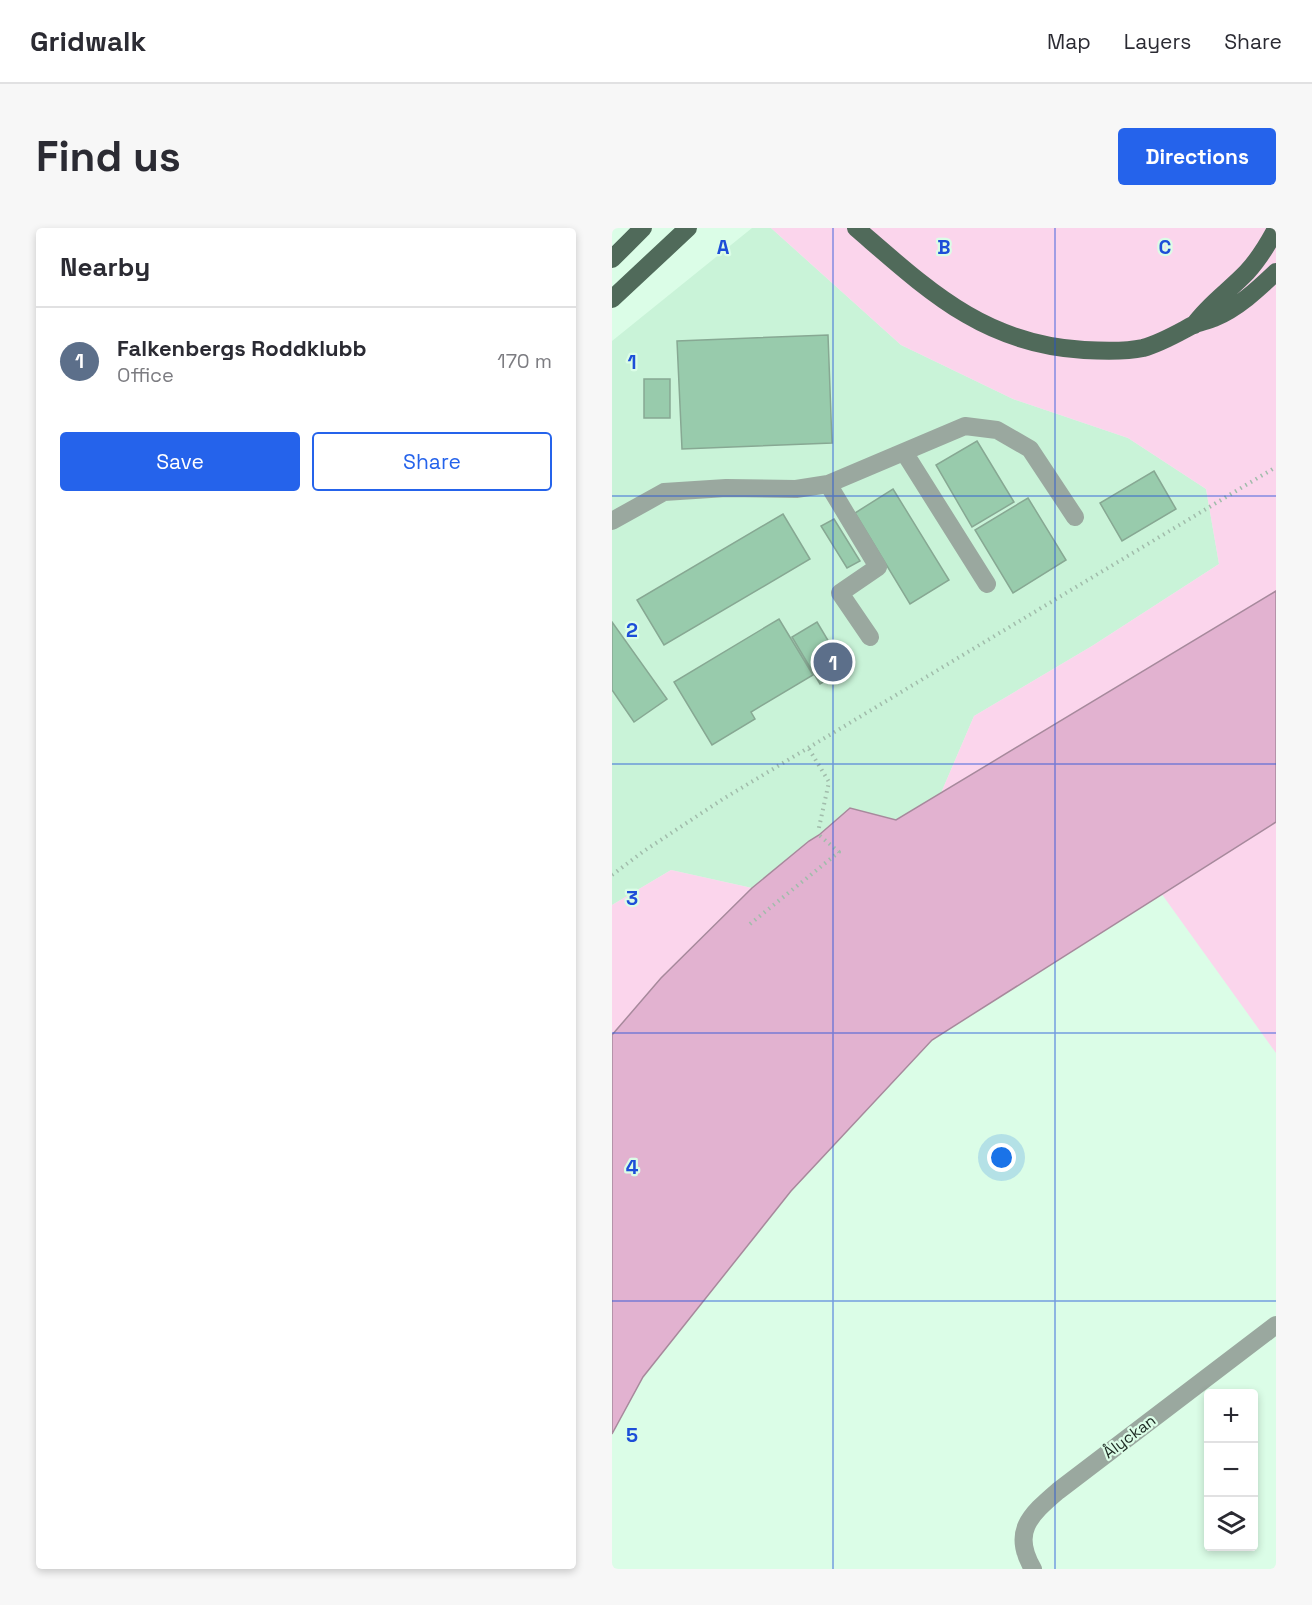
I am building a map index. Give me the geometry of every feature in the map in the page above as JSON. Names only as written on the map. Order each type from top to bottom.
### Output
[{"type":"main road","points":[[612,259],[644,228]]},
{"type":"main road","points":[[612,299],[688,228]]},
{"type":"main road","points":[[856,228],[918,282],[963,313],[990,329],[1055,348],[1096,351],[1142,348],[1174,337],[1232,308],[1276,272]]},
{"type":"main road","points":[[1194,325],[1204,310],[1247,271],[1264,250],[1276,229]]},
{"type":"lane","points":[[612,521],[664,492],[726,488],[796,489],[828,484],[965,426],[997,430],[1030,449],[1075,517]]},
{"type":"lane","points":[[904,452],[987,584]]},
{"type":"lane","points":[[828,484],[878,567],[840,592],[870,637]]},
{"type":"lane","name":"Ålyckan","points":[[1033,1569],[1025,1556],[1022,1536],[1026,1524],[1036,1510],[1276,1325]]},
{"type":"path","points":[[612,875],[723,799],[1276,467]]},
{"type":"path","points":[[750,924],[839,852],[819,834],[829,782],[809,749]]},
{"type":"shaded area","points":[[752,228],[771,228],[901,345],[1013,399],[1128,438],[1206,489],[1219,564],[1092,646],[974,716],[941,793],[896,820],[850,808],[752,888],[671,870],[612,905],[612,341]]},
{"type":"shaded area","points":[[771,228],[1276,228],[1276,591],[941,793],[974,716],[1092,646],[1219,564],[1206,489],[1128,438],[1013,399],[901,345]]},
{"type":"shaded area","points":[[1276,591],[1276,822],[932,1040],[791,1191],[643,1377],[612,1434],[612,1035],[661,978],[752,888],[850,808],[896,820]]},
{"type":"shaded area","points":[[1276,822],[1276,1053],[1161,893]]},
{"type":"shaded area","points":[[671,870],[752,888],[661,978],[612,1035],[612,905]]},
{"type":"building","points":[[828,335],[832,443],[682,449],[677,341]]},
{"type":"building","points":[[644,379],[670,379],[670,418],[644,418]]},
{"type":"building","points":[[977,441],[1014,502],[972,527],[936,465]]},
{"type":"building","points":[[1154,471],[1176,509],[1122,541],[1100,503]]},
{"type":"building","points":[[893,489],[949,580],[910,604],[855,513]]},
{"type":"building","points":[[1028,498],[1066,560],[1013,593],[975,530]]},
{"type":"building","points":[[783,514],[810,559],[664,645],[637,600]]},
{"type":"building","points":[[834,519],[860,561],[847,568],[821,526]]},
{"type":"building","points":[[779,619],[813,675],[751,712],[755,719],[712,745],[674,682]]},
{"type":"building","points":[[612,622],[667,699],[634,722],[612,690]]},
{"type":"building","points":[[817,622],[845,669],[820,684],[792,637]]},
{"type":"place","name":"Falkenbergs Roddklubb","points":[[833,662]]}]
